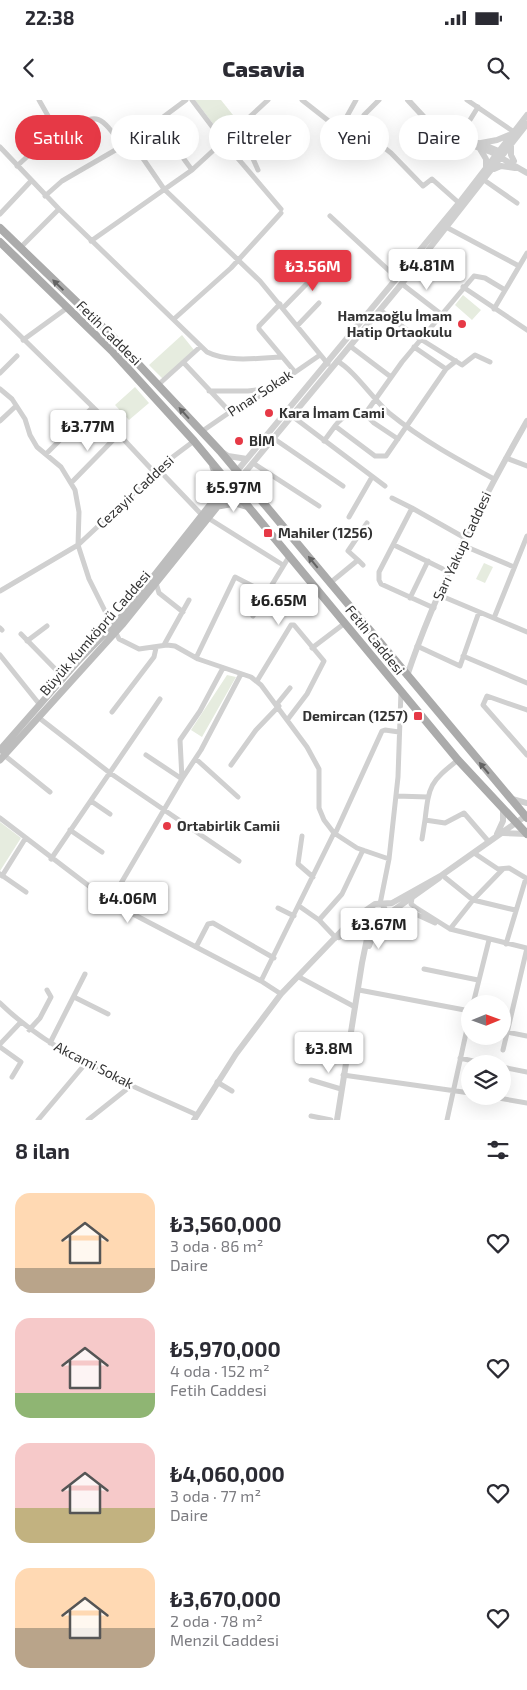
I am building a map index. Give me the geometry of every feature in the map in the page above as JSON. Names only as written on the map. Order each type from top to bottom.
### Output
[{"type":"main road","name":"Fetih Caddesi","points":[[0,228],[113,337],[201,433],[220,450],[526,816]]},
{"type":"main road","name":"Fetih Caddesi","points":[[0,242],[113,352],[194,441],[458,760],[502,804],[527,834]]},
{"type":"main road","points":[[210,460],[218,482],[215,503],[235,502],[251,508]]},
{"type":"main road","name":"Büyük Kumköprü Caddesi","points":[[1,756],[40,705],[64,678],[113,630],[156,583],[215,503],[240,473]]},
{"type":"main road","name":"Büyük Kumköprü Caddesi","points":[[1,756],[38,717],[113,630],[205,517]]},
{"type":"street","points":[[39,100],[48,115]]},
{"type":"street","points":[[165,115],[186,100]]},
{"type":"street","points":[[192,100],[209,122]]},
{"type":"street","points":[[252,115],[268,100]]},
{"type":"street","points":[[302,100],[321,115]]},
{"type":"street","points":[[348,115],[356,100]]},
{"type":"street","points":[[364,115],[379,100]]},
{"type":"street","points":[[408,100],[422,115]]},
{"type":"street","points":[[467,100],[513,132],[480,146]]},
{"type":"street","points":[[473,115],[478,107]]},
{"type":"street","name":"Büyük Kumköprü Caddesi","points":[[250,461],[292,416],[402,284],[493,169],[513,132],[527,115]]},
{"type":"street","points":[[101,118],[111,131]]},
{"type":"street","name":"Büyük Kumköprü Caddesi","points":[[240,473],[314,380],[326,362],[364,319],[484,172],[511,145],[527,124]]},
{"type":"street","points":[[511,145],[511,154],[514,161]]},
{"type":"street","points":[[480,146],[514,161],[525,172]]},
{"type":"street","points":[[480,146],[486,158],[487,166],[484,172]]},
{"type":"street","points":[[0,147],[45,196],[174,319],[200,347],[217,357],[282,357]]},
{"type":"street","points":[[389,151],[423,186],[432,179],[459,203]]},
{"type":"street","points":[[45,196],[62,181],[111,152]]},
{"type":"street","points":[[91,240],[192,170],[209,154]]},
{"type":"street","points":[[500,154],[525,172]]},
{"type":"street","points":[[17,166],[24,160]]},
{"type":"street","points":[[144,160],[164,189],[281,306],[326,362],[347,368],[376,399],[436,448],[494,479]]},
{"type":"street","points":[[185,160],[192,170]]},
{"type":"street","points":[[174,319],[238,261],[281,211],[239,160]]},
{"type":"street","points":[[254,160],[258,170]]},
{"type":"street","points":[[493,169],[501,166],[525,172]]},
{"type":"street","points":[[484,180],[517,203]]},
{"type":"street","points":[[0,214],[31,181]]},
{"type":"street","points":[[20,248],[59,209]]},
{"type":"street","points":[[330,216],[396,278]]},
{"type":"street","points":[[446,227],[519,266]]},
{"type":"street","points":[[494,309],[527,253]]},
{"type":"street","points":[[295,372],[259,329],[328,262]]},
{"type":"street","points":[[365,414],[414,346],[463,287],[477,275],[505,290]]},
{"type":"street","points":[[402,284],[441,314]]},
{"type":"street","points":[[463,287],[527,330]]},
{"type":"street","points":[[297,326],[319,303]]},
{"type":"street","points":[[22,340],[67,308]]},
{"type":"street","points":[[380,310],[462,365],[475,356],[490,362]]},
{"type":"street","points":[[0,316],[22,340],[205,517],[246,544],[283,565]]},
{"type":"street","points":[[350,346],[391,377]]},
{"type":"street","points":[[414,346],[446,369]]},
{"type":"street","points":[[158,385],[200,347]]},
{"type":"street","name":"Pınar Sokak","points":[[201,433],[230,412],[274,387],[320,354]]},
{"type":"street","points":[[0,373],[16,356]]},
{"type":"street","points":[[335,426],[375,456],[386,456],[446,369],[456,362]]},
{"type":"street","points":[[184,363],[230,412]]},
{"type":"street","points":[[209,391],[248,391],[274,387]]},
{"type":"street","points":[[0,389],[25,419],[30,435],[37,447],[61,467],[75,490],[79,512],[78,544],[89,579],[113,630],[128,645],[139,649],[156,648],[164,645],[175,646],[196,658],[241,674],[257,682],[288,719],[319,769],[319,808],[324,820],[335,834],[363,850],[389,859]]},
{"type":"street","points":[[0,421],[16,406]]},
{"type":"street","points":[[46,454],[93,407]]},
{"type":"street","points":[[324,441],[341,419],[349,415],[365,414],[374,423],[398,439]]},
{"type":"street","points":[[292,416],[385,486]]},
{"type":"street","name":"Sarı Yakup Caddesi","points":[[407,676],[417,646],[465,538],[494,479],[527,421]]},
{"type":"street","points":[[71,483],[119,434]]},
{"type":"street","points":[[273,438],[344,486]]},
{"type":"street","name":"Cezayir Caddesi","points":[[0,591],[78,544],[157,471],[194,441]]},
{"type":"street","points":[[220,450],[228,456],[250,461],[319,506]]},
{"type":"street","points":[[506,458],[527,466]]},
{"type":"street","points":[[349,517],[372,476]]},
{"type":"street","points":[[392,498],[465,538]]},
{"type":"street","points":[[412,508],[379,572],[378,580],[381,584],[434,608]]},
{"type":"street","points":[[363,565],[348,551],[367,523]]},
{"type":"street","points":[[494,618],[527,536]]},
{"type":"street","points":[[394,545],[450,572]]},
{"type":"street","points":[[462,545],[514,567]]},
{"type":"street","points":[[521,551],[527,553]]},
{"type":"street","points":[[253,616],[290,555]]},
{"type":"street","points":[[330,582],[358,560]]},
{"type":"street","points":[[410,598],[428,561]]},
{"type":"street","points":[[196,658],[235,577],[266,593]]},
{"type":"street","points":[[156,583],[159,592],[183,612]]},
{"type":"street","points":[[439,596],[527,632]]},
{"type":"street","points":[[164,645],[189,600]]},
{"type":"street","points":[[417,646],[460,666],[479,612]]},
{"type":"street","points":[[312,648],[345,623]]},
{"type":"street","points":[[257,682],[291,625],[294,625],[324,661],[307,694],[288,719]]},
{"type":"street","points":[[27,641],[47,626]]},
{"type":"street","points":[[21,634],[64,678]]},
{"type":"street","points":[[112,712],[154,657],[156,648]]},
{"type":"street","points":[[0,655],[40,705]]},
{"type":"street","points":[[463,656],[527,683]]},
{"type":"street","points":[[182,779],[180,740],[200,711],[223,668]]},
{"type":"street","points":[[110,902],[182,779],[196,759],[241,674]]},
{"type":"street","points":[[230,765],[290,688]]},
{"type":"street","points":[[385,918],[381,904],[389,859],[396,796],[401,691]]},
{"type":"street","points":[[527,710],[487,696],[483,705],[527,755]]},
{"type":"street","points":[[51,858],[160,699]]},
{"type":"street","points":[[38,717],[110,773],[239,862]]},
{"type":"street","points":[[261,981],[335,834],[382,731],[399,732]]},
{"type":"street","points":[[146,755],[182,779]]},
{"type":"street","points":[[1,756],[50,792]]},
{"type":"street","points":[[196,759],[238,797]]},
{"type":"street","points":[[422,839],[431,785],[440,774],[458,760]]},
{"type":"street","points":[[504,792],[514,801],[527,803]]},
{"type":"street","points":[[396,796],[428,797]]},
{"type":"street","points":[[91,801],[110,814]]},
{"type":"street","points":[[495,837],[503,821],[502,804]]},
{"type":"street","points":[[425,820],[445,823],[464,813],[489,842]]},
{"type":"street","points":[[196,1118],[217,1082],[281,994],[352,920],[371,907],[392,903],[442,875],[526,816]]},
{"type":"street","points":[[0,818],[25,839],[110,902],[261,981],[281,994]]},
{"type":"street","points":[[70,830],[102,852]]},
{"type":"street","points":[[495,837],[513,832],[527,834]]},
{"type":"street","points":[[302,836],[298,864],[313,877]]},
{"type":"street","points":[[25,839],[1,875],[26,892]]},
{"type":"street","points":[[319,920],[342,894],[363,850]]},
{"type":"street","points":[[474,853],[490,865],[498,869],[509,868],[526,879],[506,944]]},
{"type":"street","points":[[450,929],[473,900],[503,869]]},
{"type":"street","points":[[337,1120],[355,1006],[362,969],[372,934],[385,918],[436,882],[442,875]]},
{"type":"street","points":[[442,875],[473,900],[515,910]]},
{"type":"street","points":[[412,898],[412,904],[438,923]]},
{"type":"street","points":[[299,906],[319,920],[336,938]]},
{"type":"street","points":[[362,969],[371,918],[371,907]]},
{"type":"street","points":[[278,908],[294,916]]},
{"type":"street","points":[[336,938],[371,918],[385,918],[411,912],[450,929],[527,948],[511,1019]]},
{"type":"street","points":[[196,947],[208,924],[213,923],[274,958]]},
{"type":"street","points":[[475,995],[489,940]]},
{"type":"street","points":[[424,970],[478,980]]},
{"type":"street","points":[[50,1043],[85,974]]},
{"type":"street","points":[[299,977],[355,1006]]},
{"type":"street","points":[[29,1030],[49,1004],[51,996],[47,990]]},
{"type":"street","points":[[359,990],[461,1009]]},
{"type":"street","points":[[74,997],[108,1014]]},
{"type":"street","name":"Akcami Sokak","points":[[0,1003],[20,1023],[50,1043],[196,1118]]},
{"type":"street","points":[[12,1077],[21,1062],[0,1046],[20,1023]]},
{"type":"street","points":[[511,1033],[527,1036]]},
{"type":"street","points":[[447,1120],[463,1045]]},
{"type":"street","points":[[504,1050],[505,1045]]},
{"type":"street","points":[[38,1120],[86,1063]]},
{"type":"street","points":[[511,1069],[527,1072]]},
{"type":"street","points":[[343,1075],[461,1092]]},
{"type":"street","points":[[311,1080],[341,1089]]},
{"type":"street","points":[[217,1082],[232,1091]]},
{"type":"street","points":[[88,1120],[132,1085]]},
{"type":"street","points":[[511,1100],[527,1103]]},
{"type":"street","points":[[311,1116],[331,1120]]},
{"type":"shaded area","points":[[195,100],[221,100],[233,115],[209,115],[209,118]]},
{"type":"shaded area","points":[[463,295],[481,310],[472,320],[455,305]]},
{"type":"shaded area","points":[[182,335],[194,350],[163,379],[149,365]]},
{"type":"shaded area","points":[[135,387],[149,403],[129,420],[115,405]]},
{"type":"shaded area","points":[[484,563],[493,567],[485,583],[476,579]]},
{"type":"shaded area","points":[[227,675],[236,677],[202,737],[191,730]]},
{"type":"shaded area","points":[[0,822],[21,838],[0,871]]},
{"type":"place","name":"Hamzaoğlu İmam Hatip Ortaokulu","points":[[462,324]]},
{"type":"place","name":"Kara İmam Cami","points":[[269,413]]},
{"type":"place","name":"BİM","points":[[239,441]]},
{"type":"place","name":"Mahiler (1256)","points":[[268,533]]},
{"type":"place","name":"Demircan (1257)","points":[[418,716]]},
{"type":"place","name":"Ortabirlik Camii","points":[[167,826]]}]
